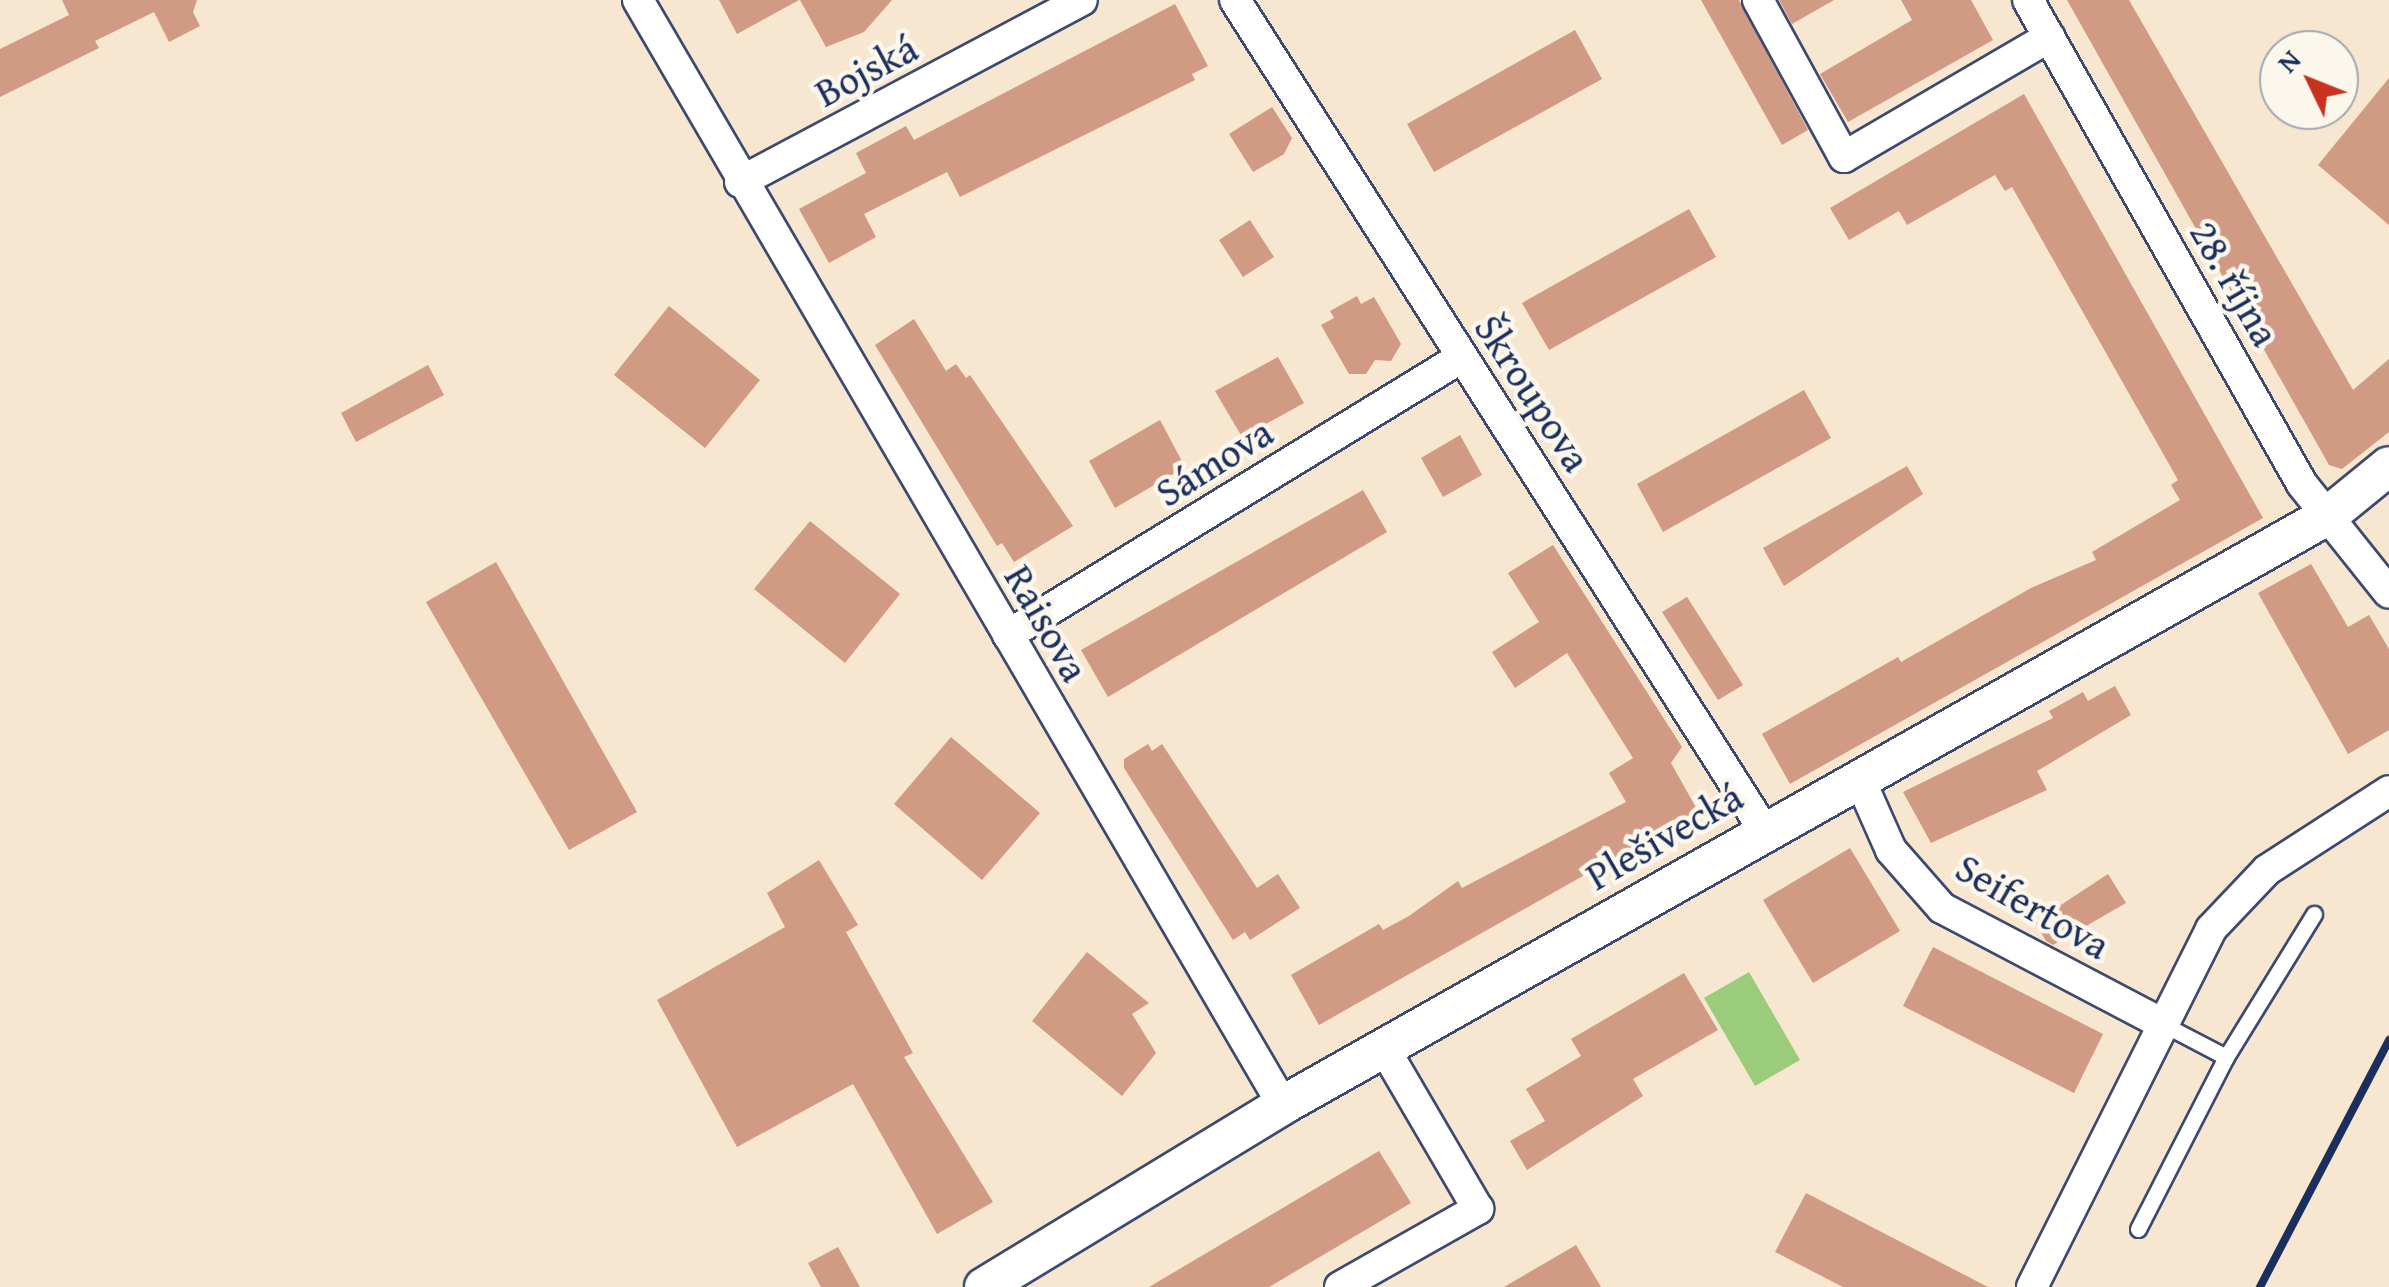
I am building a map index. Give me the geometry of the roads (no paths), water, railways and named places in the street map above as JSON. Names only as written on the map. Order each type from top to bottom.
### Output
[{"type":"street","name":"Raisova","points":[[638,0],[740,182],[1283,1105]]},
{"type":"street","name":"Bojská","points":[[740,182],[1082,0]]},
{"type":"street","name":"Škroupova","points":[[1236,0],[1764,830]]},
{"type":"street","points":[[1758,0],[1844,156],[2050,37]]},
{"type":"street","name":"28. října","points":[[2028,0],[2302,484],[2389,592]]},
{"type":"street","name":"Sámova","points":[[1008,636],[1462,356]]},
{"type":"street","name":"Plešivecká","points":[[984,1287],[1283,1105],[1764,830],[2329,516],[2389,466]]},
{"type":"street","name":"Seifertova","points":[[1860,780],[1891,850],[1942,908],[2163,1024]]},
{"type":"street","points":[[2032,1287],[2211,929],[2235,897],[2389,791]]},
{"type":"street","points":[[1340,1287],[1478,1209],[1384,1048]]},
{"type":"lane","points":[[2138,1229],[2226,1058],[2314,914]]},
{"type":"lane","points":[[2163,1024],[2226,1058]]},
{"type":"railway","points":[[2260,1287],[2389,1040]]}]
